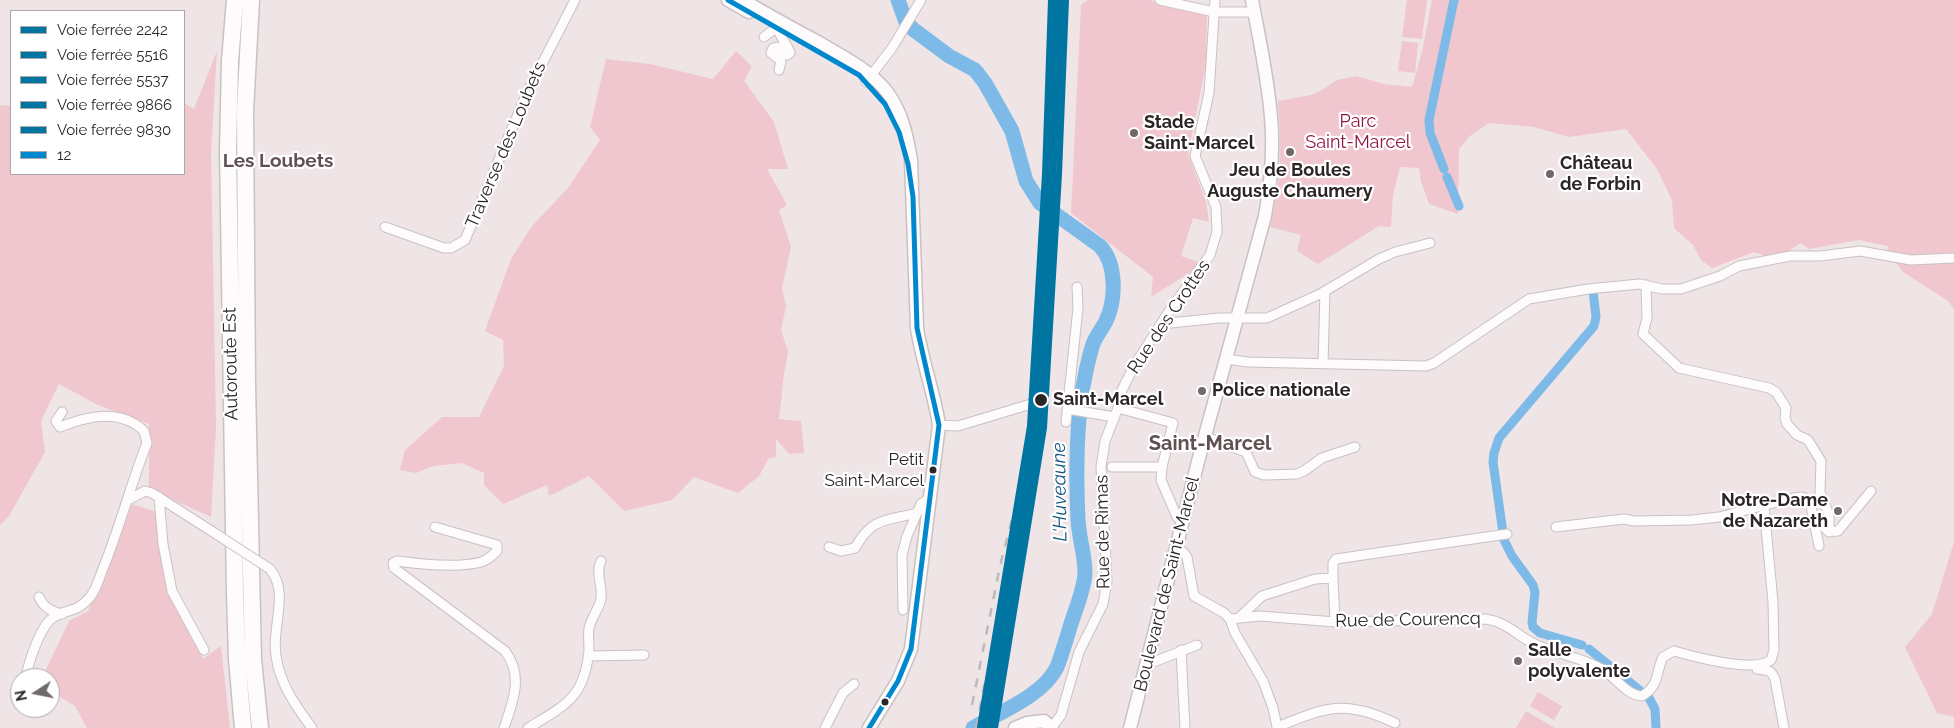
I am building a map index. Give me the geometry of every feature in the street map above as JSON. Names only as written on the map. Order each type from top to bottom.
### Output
[{"type":"highway","name":"Autoroute Est","points":[[235,0],[230,71],[228,151],[229,259],[237,659],[243,728]]},
{"type":"highway","name":"Autoroute Est","points":[[251,0],[245,111],[247,356],[254,660],[260,728]]},
{"type":"main road","points":[[728,0],[777,27],[853,63],[869,79],[887,92],[896,106],[904,126],[911,160],[917,328],[939,425],[911,649],[898,681],[869,728]]},
{"type":"main road","points":[[742,0],[795,30],[809,42]]},
{"type":"main road","name":"Boulevard de Saint-Marcel","points":[[1130,728],[1236,317],[1265,216],[1269,192],[1272,148],[1269,98],[1253,6]]},
{"type":"main road","points":[[777,27],[795,30]]},
{"type":"main road","points":[[1015,728],[1044,721],[1052,727]]},
{"type":"street","name":"Traverse des Loubets","points":[[385,226],[444,248],[451,248],[465,240],[527,93],[574,0]]},
{"type":"street","points":[[869,79],[900,35],[921,0]]},
{"type":"street","points":[[1160,0],[1214,12],[1253,6]]},
{"type":"street","name":"Rue des Crottes","points":[[1114,417],[1121,392],[1134,366],[1210,255],[1217,232],[1216,207],[1195,156],[1209,93],[1214,0]]},
{"type":"street","points":[[764,36],[777,27],[779,36],[790,49],[787,55],[777,47],[771,51],[781,61],[779,70]]},
{"type":"street","points":[[1161,324],[1236,317],[1268,318],[1323,293],[1379,259],[1395,252],[1430,243]]},
{"type":"street","points":[[1226,358],[1248,362],[1431,364],[1529,299],[1588,289],[1640,284],[1662,289],[1681,289],[1720,276],[1739,266],[1790,256],[1821,256],[1860,251],[1911,260],[1954,258]]},
{"type":"street","points":[[1646,285],[1647,318],[1644,334],[1679,368],[1769,388],[1776,392],[1786,408],[1785,418],[1787,424],[1797,435],[1808,440],[1821,461],[1820,492],[1829,516],[1830,532]]},
{"type":"street","points":[[1066,422],[1069,410],[1078,308],[1077,287]]},
{"type":"street","points":[[1323,293],[1323,364]]},
{"type":"street","points":[[939,425],[960,426],[974,420],[1031,404]]},
{"type":"street","points":[[1118,408],[1173,423],[1162,468],[1162,480],[1165,491],[1182,522]]},
{"type":"street","points":[[1069,410],[1114,417]]},
{"type":"street","points":[[29,668],[44,628],[56,616],[75,610],[83,605],[92,595],[118,532],[147,443],[144,431],[128,419],[95,416],[79,419],[60,427],[56,421],[62,412]]},
{"type":"street","name":"Rue de Rimas","points":[[1052,727],[1061,716],[1080,652],[1106,594],[1108,581],[1101,457],[1114,417]]},
{"type":"street","points":[[1205,437],[1246,452],[1255,472],[1264,475],[1297,474],[1322,458],[1355,447]]},
{"type":"street","points":[[1112,467],[1162,468]]},
{"type":"street","points":[[128,500],[145,491],[159,497],[270,568],[276,578],[280,592],[274,645],[278,669],[287,692],[312,728]]},
{"type":"street","points":[[1814,517],[1818,518],[1825,530],[1830,532],[1838,531],[1871,491]]},
{"type":"street","points":[[159,497],[172,591],[204,650]]},
{"type":"street","points":[[903,610],[903,546],[921,504],[931,497]]},
{"type":"street","points":[[1556,527],[1624,519],[1634,521],[1692,520],[1720,517],[1802,497],[1810,501],[1819,546]]},
{"type":"street","name":"Rue de Courencq","points":[[1230,619],[1260,616],[1335,622],[1494,620],[1503,623],[1536,645],[1600,667],[1632,694],[1642,696],[1651,691],[1656,683],[1663,657],[1674,651],[1709,661],[1758,666],[1771,660],[1774,650],[1772,586],[1764,506]]},
{"type":"street","points":[[829,547],[841,551],[854,548],[864,532],[873,525],[888,519],[916,513]]},
{"type":"street","points":[[435,527],[497,545],[497,551],[490,558],[472,564],[397,561],[393,563],[394,568],[505,651],[513,661],[515,695],[504,728]]},
{"type":"street","points":[[1335,622],[1333,563],[1336,559],[1503,534]]},
{"type":"street","points":[[1175,550],[1183,552],[1188,557],[1194,596],[1224,613],[1230,619],[1235,633],[1264,681],[1274,708],[1277,727],[1324,709],[1346,707],[1371,713],[1395,723]]},
{"type":"street","points":[[528,728],[559,709],[576,694],[585,676],[589,627],[601,598],[598,568],[601,562]]},
{"type":"street","points":[[1240,617],[1262,596],[1315,579],[1333,578]]},
{"type":"street","points":[[39,597],[42,604],[48,609],[63,614]]},
{"type":"street","points":[[1146,665],[1197,645]]},
{"type":"street","points":[[1181,650],[1185,728]]},
{"type":"street","points":[[588,656],[644,655]]},
{"type":"street","points":[[1751,665],[1755,669],[1767,669],[1775,679],[1784,728]]},
{"type":"street","points":[[825,728],[844,693],[854,684]]},
{"type":"green space","name":"Stade Saint-Marcel","points":[[1088,0],[1149,0],[1207,13],[1206,65],[1188,154],[1206,202],[1209,222],[1193,218],[1181,256],[1199,262],[1197,268],[1151,297],[1153,277],[1071,213],[1081,5]]},
{"type":"green space","points":[[1407,0],[1427,0],[1422,39],[1402,37]]},
{"type":"green space","name":"Parc Saint-Marcel","points":[[1432,0],[1954,0],[1954,309],[1948,301],[1903,272],[1887,251],[1888,246],[1859,240],[1809,249],[1801,243],[1785,253],[1769,257],[1754,252],[1712,268],[1701,260],[1693,245],[1674,228],[1672,200],[1657,169],[1626,129],[1569,137],[1534,127],[1489,123],[1470,136],[1459,149],[1458,214],[1429,204],[1421,181],[1419,168],[1400,167],[1393,196],[1391,227],[1379,226],[1318,264],[1297,251],[1301,235],[1270,227],[1280,164],[1278,101],[1311,95],[1337,80],[1356,76],[1384,84],[1412,87],[1422,52]]},
{"type":"green space","points":[[1402,41],[1418,43],[1415,73],[1398,71]]},
{"type":"green space","points":[[217,51],[211,152],[216,427],[211,517],[149,489],[149,424],[98,405],[59,384],[41,421],[45,452],[9,516],[0,525],[0,105],[10,106],[10,175],[185,175],[185,104],[194,109]]},
{"type":"green space","points":[[736,51],[752,66],[744,81],[774,122],[788,169],[767,169],[787,205],[779,210],[791,247],[782,288],[786,306],[781,330],[788,351],[779,419],[801,421],[804,453],[789,454],[776,439],[776,457],[769,458],[759,476],[738,493],[694,477],[672,500],[624,511],[589,476],[549,496],[547,485],[503,504],[484,485],[484,473],[462,463],[433,466],[416,473],[400,470],[405,450],[442,417],[479,417],[504,366],[503,340],[485,331],[511,259],[532,226],[568,188],[600,140],[590,127],[606,59],[650,64],[713,79]]},
{"type":"green space","points":[[132,504],[157,512],[170,596],[203,659],[221,646],[230,728],[87,728],[75,706],[60,697],[60,668],[47,668],[69,621],[88,611]]},
{"type":"green space","points":[[1954,542],[1954,717],[1937,713],[1905,647],[1932,614]]},
{"type":"green space","points":[[1538,692],[1562,706],[1554,720],[1530,706]]},
{"type":"green space","points":[[1526,711],[1555,728],[1516,728]]},
{"type":"waterway","name":"L'Huveaune","points":[[898,0],[906,22],[914,30],[949,56],[975,70],[985,83],[1012,131],[1026,181],[1040,203],[1100,246],[1110,262],[1112,272],[1112,303],[1106,321],[1094,341],[1080,408],[1077,504],[1085,573],[1083,587],[1059,662],[1050,677],[1042,687],[1031,695],[973,728]]},
{"type":"waterway","points":[[1444,169],[1430,133],[1429,120],[1454,0]]},
{"type":"waterway","points":[[1447,177],[1459,206]]},
{"type":"waterway","points":[[1582,645],[1540,633],[1533,627],[1535,592],[1533,585],[1512,556],[1504,540],[1493,462],[1499,438],[1594,326],[1596,317],[1593,291]]},
{"type":"waterway","points":[[1589,649],[1649,698],[1655,709],[1656,728]]},
{"type":"railway","points":[[972,705],[1000,566],[1024,472],[1032,427]]},
{"type":"railway","points":[[976,728],[985,681]]},
{"type":"rail line","name":"9866","points":[[980,727],[1030,426],[1045,174],[1051,0]]},
{"type":"rail line","name":"5537","points":[[983,728],[1023,495],[1032,427],[1039,342],[1054,0]]},
{"type":"rail line","name":"2242","points":[[987,728],[1037,427],[1052,174],[1059,0]]},
{"type":"rail line","name":"9830","points":[[991,728],[1030,496],[1039,428],[1046,342],[1061,0]]},
{"type":"rail line","name":"5516","points":[[995,728],[1044,428],[1059,174],[1066,0]]},
{"type":"transit line","name":"12","points":[[728,0],[859,75],[885,104],[899,132],[908,164],[913,197],[917,328],[939,425],[911,649],[898,681],[869,728]]},
{"type":"place","name":"Stade Saint-Marcel","points":[[1134,133]]},
{"type":"place","name":"Jeu de Boules Auguste Chaumery","points":[[1290,152]]},
{"type":"place","name":"Château de Forbin","points":[[1550,174]]},
{"type":"place","name":"Police nationale","points":[[1202,391]]},
{"type":"place","name":"Saint-Marcel","points":[[1041,400]]},
{"type":"place","name":"Petit Saint-Marcel","points":[[933,470]]},
{"type":"place","name":"Notre-Dame de Nazareth","points":[[1838,511]]},
{"type":"place","name":"Salle polyvalente","points":[[1518,661]]},
{"type":"district","name":"Les Loubets","points":[[278,161]]},
{"type":"district","name":"Saint-Marcel","points":[[1210,444]]}]
